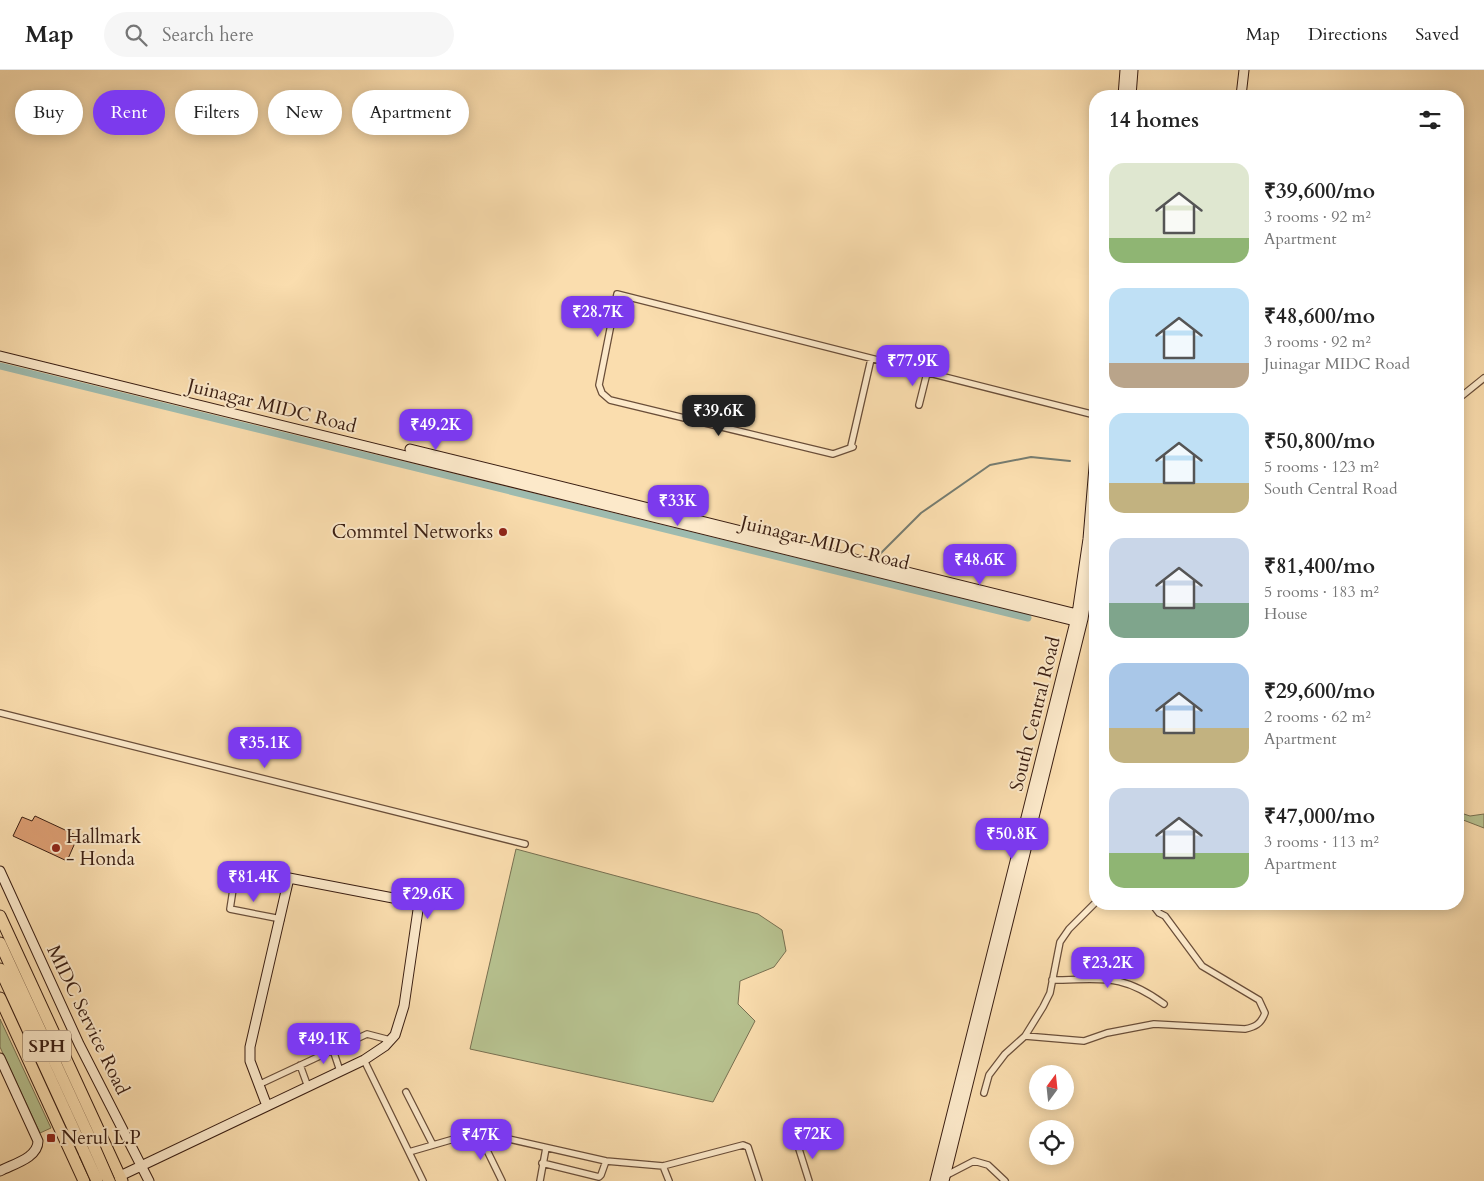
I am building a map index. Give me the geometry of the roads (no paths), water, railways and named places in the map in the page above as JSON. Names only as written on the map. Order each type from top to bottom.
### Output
[{"type":"highway","points":[[0,916],[117,1177]]},
{"type":"highway","name":"SPH","points":[[0,943],[90,1152],[97,1181]]},
{"type":"highway","name":"SPH","points":[[0,970],[90,1152],[117,1177]]},
{"type":"highway","points":[[0,998],[84,1180]]},
{"type":"street","points":[[1123,90],[1125,70]]},
{"type":"street","points":[[1131,90],[1133,70]]},
{"type":"street","points":[[1242,90],[1244,70]]},
{"type":"street","points":[[871,360],[851,446],[853,447],[833,454],[610,400],[602,393],[599,385],[617,294],[871,360],[1089,414]]},
{"type":"street","name":"Juinagar MIDC Road","points":[[0,356],[489,472],[1078,618]]},
{"type":"street","points":[[920,405],[927,373]]},
{"type":"street","points":[[1464,394],[1484,378]]},
{"type":"street","name":"Juinagar MIDC Road","points":[[410,449],[489,472]]},
{"type":"street","name":"South Central Road","points":[[1078,618],[1089,530]]},
{"type":"street","name":"South Central Road","points":[[935,1181],[973,1047],[1007,913],[1089,569]]},
{"type":"street","points":[[0,714],[525,844]]},
{"type":"street","name":"MIDC Service Road","points":[[0,871],[79,1044],[148,1181]]},
{"type":"street","points":[[84,1180],[102,1170],[117,1177],[268,1106],[364,1060],[390,1040],[395,1035],[404,1006],[419,903],[289,878],[250,1047],[250,1061],[268,1106]]},
{"type":"street","points":[[234,883],[230,909],[281,919]]},
{"type":"street","points":[[984,1093],[989,1075],[1005,1054],[1024,1036],[1050,994],[1060,942],[1069,929],[1089,909]]},
{"type":"street","points":[[1024,1036],[1084,1041],[1107,1033],[1154,1024],[1255,1027],[1263,1019],[1265,1013],[1260,1000],[1202,966],[1165,916],[1157,910]]},
{"type":"street","points":[[1052,980],[1109,979],[1134,984],[1164,1004]]},
{"type":"street","points":[[258,1085],[367,1034],[390,1040]]},
{"type":"street","name":"South Central Road","points":[[944,1179],[973,1047]]},
{"type":"street","points":[[333,1050],[340,1071]]},
{"type":"street","points":[[0,1058],[38,1141],[38,1148],[34,1154],[0,1171]]},
{"type":"street","points":[[364,1060],[423,1181]]},
{"type":"street","points":[[300,1065],[308,1087]]},
{"type":"street","points":[[406,1092],[434,1145]]},
{"type":"street","points":[[409,1152],[478,1132],[606,1161],[664,1166],[743,1145],[748,1147],[760,1181]]},
{"type":"street","points":[[478,1132],[502,1181]]},
{"type":"street","points":[[798,1146],[809,1181]]},
{"type":"street","points":[[540,1181],[546,1148]]},
{"type":"street","points":[[542,1163],[599,1177],[606,1161]]},
{"type":"street","points":[[944,1179],[974,1161],[988,1166],[1005,1181]]},
{"type":"street","points":[[664,1166],[669,1181]]},
{"type":"waterway","points":[[0,366],[1028,618]]},
{"type":"waterway","points":[[877,560],[880,554],[921,513],[990,465],[1031,457],[1070,461]]},
{"type":"waterway","points":[[868,579],[870,573]]},
{"type":"place","name":"Commtel Networks","points":[[503,532]]},
{"type":"place","name":"Hallmark - Honda","points":[[56,848]]},
{"type":"place","name":"Nerul L.P","points":[[51,1138]]}]
